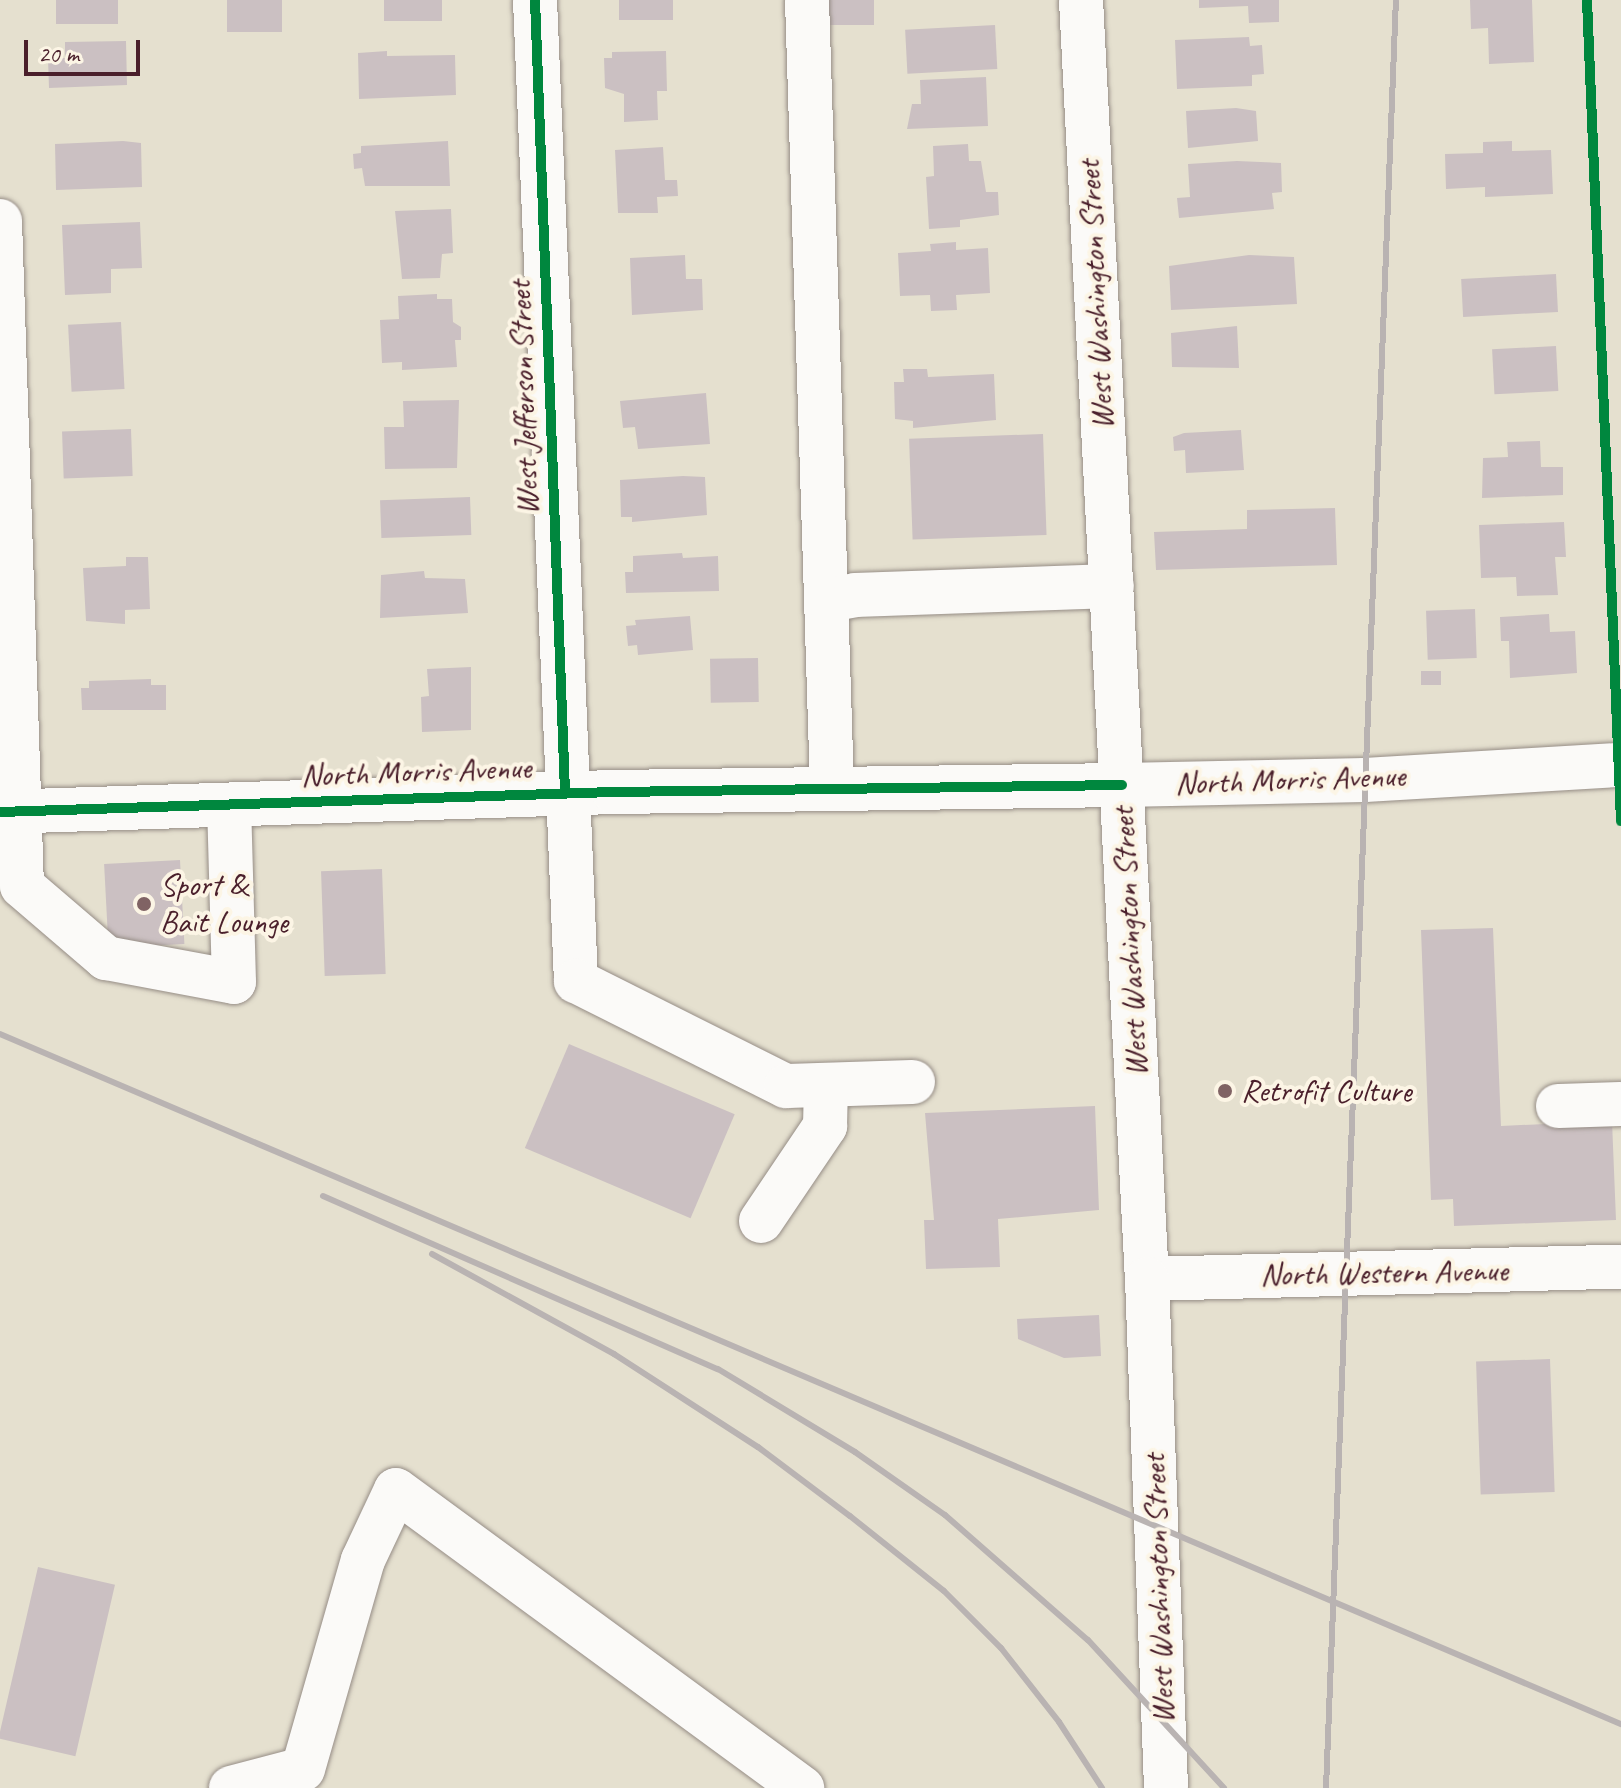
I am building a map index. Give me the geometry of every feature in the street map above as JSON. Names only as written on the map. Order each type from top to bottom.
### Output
[{"type":"street","name":"West Jefferson Street","points":[[535,0],[565,793],[576,981],[786,1086],[826,1085]]},
{"type":"street","points":[[807,0],[832,787]]},
{"type":"street","name":"West Washington Street","points":[[1081,0],[1147,1279],[1166,1788]]},
{"type":"street","points":[[0,221],[10,812],[22,886],[106,958],[234,982],[229,805]]},
{"type":"street","points":[[828,600],[855,595],[1112,586]]},
{"type":"street","name":"North Morris Avenue","points":[[10,812],[565,793],[1365,780],[1621,765]]},
{"type":"street","points":[[761,1221],[825,1126],[826,1085],[913,1082]]},
{"type":"street","points":[[1558,1106],[1621,1104]]},
{"type":"street","name":"North Western Avenue","points":[[1147,1279],[1621,1267]]},
{"type":"street","points":[[231,1788],[303,1769],[363,1560],[396,1490],[802,1788]]},
{"type":"building","points":[[56,0],[118,0],[118,24],[56,24]]},
{"type":"building","points":[[227,0],[282,0],[282,32],[227,32]]},
{"type":"building","points":[[384,0],[442,0],[442,21],[384,21]]},
{"type":"building","points":[[619,0],[673,0],[673,20],[619,20]]},
{"type":"building","points":[[819,0],[874,0],[874,25],[819,25]]},
{"type":"building","points":[[1199,0],[1279,0],[1279,22],[1249,23],[1248,6],[1199,8]]},
{"type":"building","points":[[1470,0],[1532,0],[1534,62],[1489,64],[1488,28],[1471,29]]},
{"type":"building","points":[[995,25],[997,69],[907,74],[905,30]]},
{"type":"building","points":[[1249,37],[1250,46],[1262,45],[1264,74],[1252,75],[1252,86],[1177,89],[1175,40]]},
{"type":"building","points":[[126,41],[127,85],[49,88],[48,59],[65,58],[65,42]]},
{"type":"building","points":[[387,51],[387,56],[455,55],[456,95],[359,99],[358,53]]},
{"type":"building","points":[[666,51],[667,91],[657,91],[658,120],[624,122],[624,94],[605,88],[604,58],[612,58],[612,52]]},
{"type":"building","points":[[986,77],[988,126],[907,129],[912,104],[921,104],[920,80]]},
{"type":"building","points":[[1236,108],[1256,111],[1258,141],[1188,148],[1186,111]]},
{"type":"building","points":[[448,141],[450,186],[365,186],[362,168],[354,169],[353,154],[361,153],[361,146]]},
{"type":"building","points":[[1512,141],[1512,151],[1551,150],[1553,194],[1485,197],[1485,187],[1446,189],[1445,154],[1483,153],[1483,142]]},
{"type":"building","points":[[141,143],[142,187],[56,190],[55,144]]},
{"type":"building","points":[[968,144],[969,161],[981,161],[986,192],[998,192],[999,215],[960,220],[960,227],[929,229],[926,177],[934,176],[933,146]]},
{"type":"building","points":[[663,147],[665,180],[677,180],[678,196],[657,197],[658,213],[618,213],[615,150]]},
{"type":"building","points":[[1237,161],[1281,163],[1282,192],[1272,193],[1274,209],[1179,218],[1177,198],[1190,197],[1188,164]]},
{"type":"building","points":[[451,209],[453,253],[442,254],[440,278],[402,279],[395,211]]},
{"type":"building","points":[[140,222],[142,268],[111,269],[111,293],[65,295],[62,225]]},
{"type":"building","points":[[956,242],[956,250],[988,248],[990,293],[956,295],[957,310],[931,311],[930,295],[900,296],[898,253],[931,251],[930,244]]},
{"type":"building","points":[[685,255],[686,279],[702,279],[703,310],[632,315],[630,258]]},
{"type":"building","points":[[1249,255],[1294,257],[1297,304],[1171,310],[1169,266]]},
{"type":"building","points":[[1556,274],[1558,312],[1463,317],[1461,279]]},
{"type":"building","points":[[437,294],[437,299],[452,299],[453,322],[461,327],[461,340],[455,340],[457,367],[402,370],[402,362],[382,363],[380,320],[399,319],[398,296]]},
{"type":"building","points":[[121,322],[125,389],[72,392],[68,325]]},
{"type":"building","points":[[1237,326],[1239,368],[1172,367],[1171,333]]},
{"type":"building","points":[[1556,346],[1558,391],[1494,394],[1492,349]]},
{"type":"building","points":[[903,369],[927,369],[928,377],[994,374],[996,420],[913,428],[913,421],[895,419],[894,382],[904,382]]},
{"type":"building","points":[[706,393],[710,444],[638,449],[635,427],[623,428],[620,401]]},
{"type":"building","points":[[459,400],[457,468],[385,469],[384,427],[404,427],[403,401]]},
{"type":"building","points":[[131,429],[133,476],[64,478],[62,431]]},
{"type":"building","points":[[1241,430],[1244,470],[1186,473],[1185,450],[1174,451],[1173,437],[1184,433]]},
{"type":"building","points":[[1043,434],[1047,535],[913,540],[909,439]]},
{"type":"building","points":[[1540,441],[1541,467],[1563,467],[1563,495],[1482,498],[1483,458],[1508,457],[1507,442]]},
{"type":"building","points":[[705,477],[707,515],[632,522],[632,517],[621,517],[620,480]]},
{"type":"building","points":[[470,497],[471,535],[381,538],[380,500]]},
{"type":"building","points":[[1335,508],[1337,565],[1156,570],[1154,532],[1247,529],[1247,510]]},
{"type":"building","points":[[1564,522],[1566,557],[1555,557],[1558,595],[1517,596],[1516,577],[1481,578],[1479,525]]},
{"type":"building","points":[[682,553],[683,558],[718,556],[719,591],[626,593],[625,572],[633,572],[633,556]]},
{"type":"building","points":[[126,557],[148,557],[150,609],[125,610],[125,624],[86,621],[83,568],[126,566]]},
{"type":"building","points":[[424,571],[425,578],[465,579],[468,613],[380,618],[381,575]]},
{"type":"building","points":[[1475,609],[1477,658],[1428,660],[1426,611]]},
{"type":"building","points":[[1549,614],[1550,632],[1575,631],[1577,673],[1510,678],[1509,641],[1501,641],[1500,617]]},
{"type":"building","points":[[690,616],[693,650],[638,655],[637,645],[628,646],[626,626],[636,625],[635,620]]},
{"type":"building","points":[[758,658],[759,702],[711,703],[710,659]]},
{"type":"building","points":[[471,667],[471,730],[422,732],[421,697],[429,696],[427,669]]},
{"type":"building","points":[[1421,671],[1441,671],[1441,685],[1421,685]]},
{"type":"building","points":[[151,679],[151,685],[166,685],[166,710],[82,710],[81,688],[89,688],[89,681]]},
{"type":"building","name":"Sport & Bait Lounge","points":[[180,860],[184,944],[109,948],[104,864]]},
{"type":"building","points":[[382,869],[386,974],[325,976],[321,871]]},
{"type":"building","points":[[1493,928],[1501,1126],[1612,1121],[1616,1220],[1454,1226],[1453,1199],[1431,1200],[1421,930]]},
{"type":"building","points":[[569,1044],[735,1114],[691,1218],[525,1148]]},
{"type":"building","points":[[1095,1106],[1099,1210],[998,1219],[1000,1267],[926,1269],[924,1220],[934,1220],[925,1113]]},
{"type":"building","points":[[1099,1315],[1101,1356],[1064,1358],[1018,1339],[1017,1319]]},
{"type":"building","points":[[1550,1359],[1555,1492],[1481,1495],[1476,1362]]},
{"type":"building","points":[[38,1567],[115,1585],[75,1756],[0,1739]]},
{"type":"railway","points":[[1326,1788],[1396,0]]},
{"type":"railway","points":[[0,1034],[1621,1724]]},
{"type":"railway","points":[[323,1196],[718,1369],[855,1452],[945,1515],[1088,1640],[1224,1788]]},
{"type":"railway","points":[[432,1254],[614,1354],[758,1447],[850,1516],[944,1591],[1001,1648],[1059,1722],[1102,1788]]},
{"type":"cycle path","points":[[535,0],[565,793]]},
{"type":"cycle path","points":[[1587,0],[1621,821]]},
{"type":"cycle path","points":[[0,812],[614,792],[1122,785]]},
{"type":"place","name":"Sport & Bait Lounge","points":[[144,904]]},
{"type":"place","name":"Retrofit Culture","points":[[1225,1091]]}]
